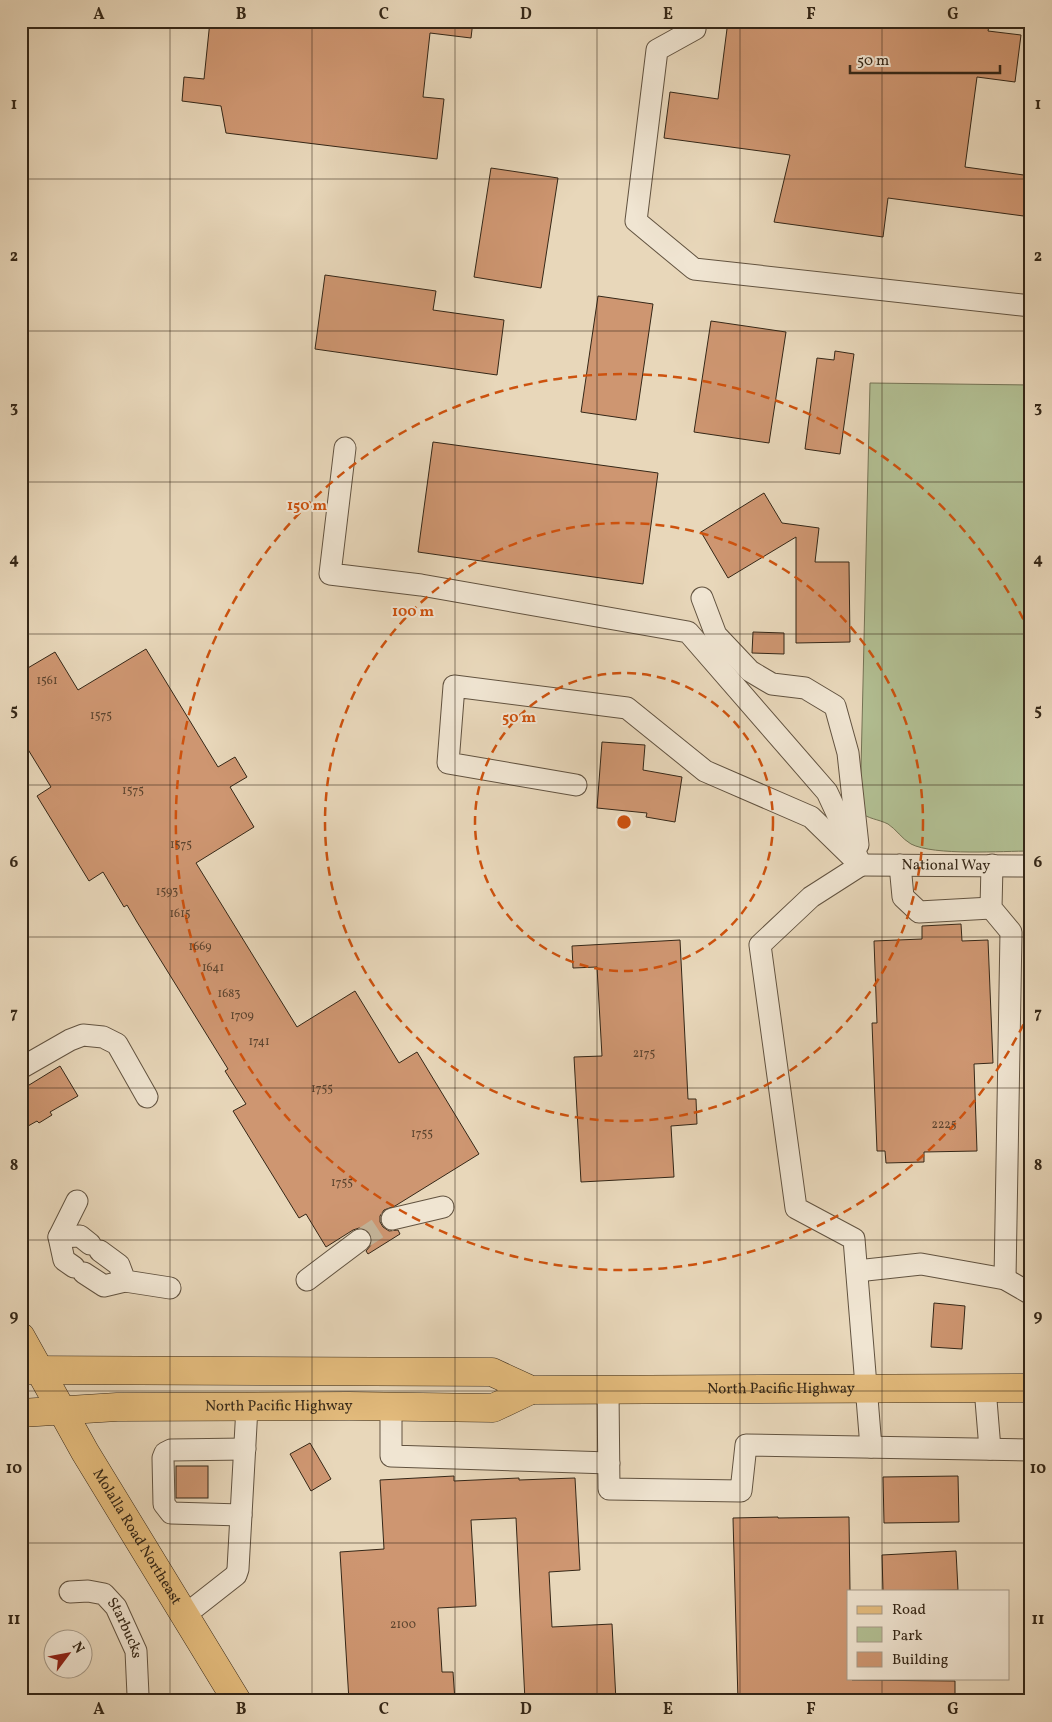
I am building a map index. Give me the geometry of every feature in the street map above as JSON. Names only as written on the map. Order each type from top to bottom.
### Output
[{"type":"main road","name":"Molalla Road Northeast","points":[[21,1337],[30,1370],[62,1411],[237,1701]]},
{"type":"main road","name":"North Pacific Highway","points":[[30,1370],[492,1372],[531,1390],[1031,1388]]},
{"type":"main road","points":[[390,1372],[391,1408]]},
{"type":"main road","name":"North Pacific Highway","points":[[21,1413],[117,1408],[493,1408],[531,1390]]},
{"type":"street","points":[[696,21],[695,30],[657,50],[636,222],[694,268],[1031,306]]},
{"type":"street","points":[[345,448],[330,574],[421,585],[688,632],[827,792],[860,865]]},
{"type":"street","points":[[702,598],[716,635],[750,671],[772,684],[805,688],[835,706],[848,753],[860,865]]},
{"type":"street","points":[[576,785],[448,763],[454,686],[627,708],[705,771],[811,817],[860,865]]},
{"type":"street","points":[[860,865],[811,897],[760,945],[796,1208],[854,1239],[871,1447]]},
{"type":"street","name":"National Way","points":[[860,865],[1031,866]]},
{"type":"street","points":[[900,865],[903,897],[918,912],[991,908]]},
{"type":"street","points":[[992,865],[991,908],[1011,932],[1005,1279]]},
{"type":"street","points":[[21,1068],[70,1040],[83,1035],[103,1037],[117,1044],[147,1097]]},
{"type":"street","points":[[77,1200],[59,1237],[64,1260],[104,1286],[125,1281],[170,1288]]},
{"type":"street","points":[[392,1219],[443,1207]]},
{"type":"street","points":[[59,1237],[80,1236],[119,1265],[125,1281]]},
{"type":"street","points":[[307,1280],[360,1240]]},
{"type":"street","points":[[857,1271],[921,1264],[1005,1279],[1031,1294]]},
{"type":"street","points":[[985,1388],[990,1450]]},
{"type":"street","points":[[608,1390],[609,1488],[741,1491],[746,1445],[1031,1450]]},
{"type":"street","points":[[185,1615],[236,1574],[238,1568],[247,1407]]},
{"type":"street","points":[[391,1408],[391,1456],[609,1463]]},
{"type":"street","points":[[241,1516],[171,1513],[164,1504],[163,1458],[165,1453],[171,1450],[245,1449]]},
{"type":"street","name":"Starbucks","points":[[70,1592],[88,1591],[104,1594],[116,1607],[136,1651],[138,1696],[136,1701]]},
{"type":"green space","points":[[870,383],[1031,385],[1031,851],[987,852],[922,848],[908,842],[888,824],[860,812]]},
{"type":"building","points":[[210,21],[473,21],[471,38],[430,33],[423,97],[444,99],[437,159],[226,133],[221,106],[182,101],[184,77],[204,79]]},
{"type":"building","points":[[728,21],[990,21],[988,31],[1021,35],[1015,82],[977,77],[965,167],[1031,176],[1031,217],[888,198],[883,237],[774,222],[790,155],[664,138],[670,92],[718,99]]},
{"type":"building","points":[[491,168],[558,178],[541,288],[474,277]]},
{"type":"building","points":[[325,275],[436,291],[433,310],[504,320],[497,375],[315,349]]},
{"type":"building","points":[[598,296],[653,304],[636,420],[581,412]]},
{"type":"building","points":[[711,321],[786,332],[769,443],[694,432]]},
{"type":"building","points":[[835,351],[854,354],[840,454],[805,449],[817,358],[834,360]]},
{"type":"building","points":[[433,442],[658,473],[643,584],[418,552]]},
{"type":"building","points":[[764,493],[782,523],[819,528],[815,562],[849,562],[850,642],[796,643],[796,537],[728,578],[701,532]]},
{"type":"building","points":[[753,632],[784,633],[784,654],[752,653]]},
{"type":"building","points":[[146,649],[218,767],[235,757],[247,777],[230,787],[254,827],[196,863],[297,1027],[355,991],[399,1063],[417,1052],[479,1154],[395,1206],[384,1210],[380,1216],[380,1222],[383,1227],[389,1231],[398,1230],[400,1234],[368,1254],[366,1251],[371,1245],[372,1239],[370,1233],[365,1229],[353,1230],[326,1247],[306,1214],[299,1218],[233,1111],[246,1104],[225,1071],[228,1069],[127,905],[124,907],[103,872],[89,881],[37,796],[51,787],[21,738],[21,672],[55,652],[78,690]]},
{"type":"building","points":[[602,742],[645,745],[643,770],[682,777],[675,822],[646,817],[647,813],[597,808]]},
{"type":"building","points":[[961,924],[962,941],[988,940],[993,1063],[974,1064],[977,1151],[924,1152],[924,1162],[886,1163],[885,1151],[877,1151],[872,1023],[877,1023],[874,941],[922,939],[922,926]]},
{"type":"building","points":[[680,940],[688,1099],[696,1099],[697,1124],[671,1126],[674,1177],[581,1182],[574,1057],[602,1056],[597,967],[573,968],[572,946]]},
{"type":"building","points":[[60,1066],[78,1096],[50,1112],[52,1115],[39,1123],[37,1121],[21,1130],[21,1090]]},
{"type":"building","points":[[934,1303],[965,1306],[962,1349],[931,1347]]},
{"type":"building","points":[[310,1443],[331,1479],[311,1491],[290,1454]]},
{"type":"building","points":[[176,1466],[208,1466],[208,1498],[176,1498]]},
{"type":"building","points":[[454,1476],[454,1481],[575,1478],[580,1570],[549,1572],[552,1627],[612,1624],[616,1701],[525,1701],[516,1518],[471,1520],[476,1606],[438,1608],[442,1672],[453,1672],[455,1701],[349,1701],[340,1552],[384,1549],[380,1480]]},
{"type":"building","points":[[958,1476],[959,1522],[884,1523],[883,1477]]},
{"type":"building","points":[[849,1517],[850,1590],[847,1590],[847,1680],[955,1681],[955,1701],[738,1701],[733,1518]]},
{"type":"building","points":[[956,1551],[958,1590],[883,1590],[882,1555]]},
{"type":"tunnel","points":[[360,1240],[392,1219]]}]
